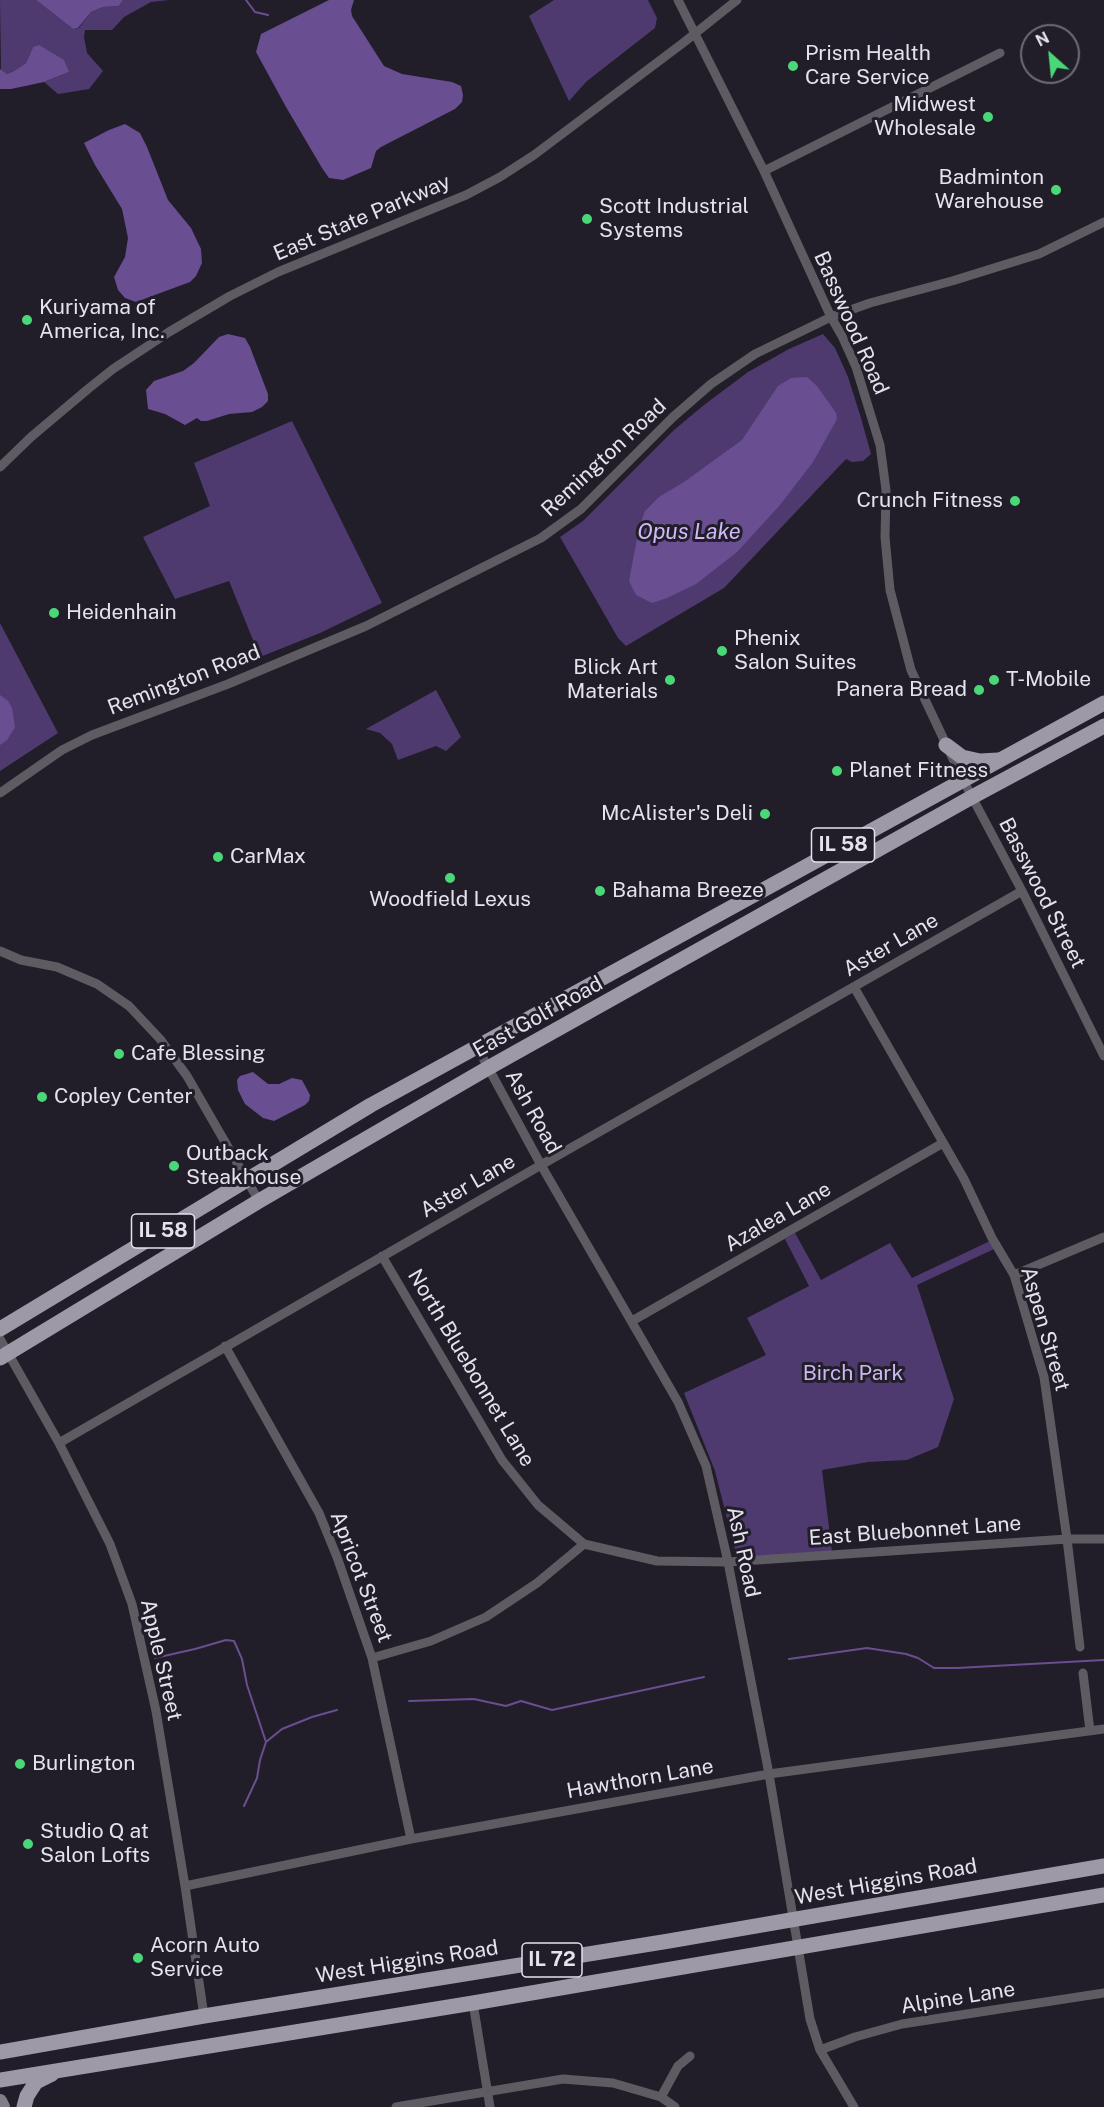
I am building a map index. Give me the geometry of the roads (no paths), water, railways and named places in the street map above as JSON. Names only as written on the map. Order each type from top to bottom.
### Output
[{"type":"main road","name":"East Golf Road","points":[[0,1329],[371,1105],[1104,703]]},
{"type":"main road","name":"East Golf Road","points":[[4,1355],[259,1201],[488,1068],[972,797],[1104,726]]},
{"type":"main road","points":[[946,744],[962,757],[980,761],[1000,759]]},
{"type":"main road","name":"West Higgins Road","points":[[0,2052],[1104,1866]]},
{"type":"main road","name":"IL 72","points":[[0,2080],[473,2003],[1104,1895]]},
{"type":"main road","points":[[24,2107],[27,2096],[36,2082],[59,2070]]},
{"type":"main road","points":[[0,2101],[3,2107]]},
{"type":"street","name":"Basswood Road","points":[[678,0],[764,171],[831,318],[856,367],[880,445],[886,490],[885,537],[890,590],[902,643],[911,670],[963,780]]},
{"type":"street","name":"East State Parkway","points":[[0,467],[31,437],[96,382],[169,332],[230,296],[278,272],[466,195],[500,177],[534,155],[737,0]]},
{"type":"street","points":[[764,171],[1000,53]]},
{"type":"street","name":"Remington Road","points":[[0,793],[62,750],[92,735],[228,684],[366,626],[542,538],[581,509],[673,417],[711,384],[755,354],[831,318],[870,303],[1039,254],[1104,222]]},
{"type":"street","name":"Basswood Street","points":[[963,780],[1022,891],[1104,1056]]},
{"type":"street","name":"Aster Lane","points":[[59,1443],[1022,891]]},
{"type":"street","points":[[0,951],[21,960],[57,967],[98,984],[129,1006],[160,1039],[187,1076],[259,1201]]},
{"type":"street","name":"Aspen Street","points":[[854,987],[964,1179],[992,1238],[1014,1275],[1044,1377],[1080,1647]]},
{"type":"street","name":"Ash Road","points":[[477,1047],[541,1165],[678,1402],[706,1467],[728,1562],[769,1774],[810,2019],[820,2050],[854,2107]]},
{"type":"street","name":"Azalea Lane","points":[[632,1321],[943,1143]]},
{"type":"street","points":[[1014,1275],[1104,1237]]},
{"type":"street","name":"North Bluebonnet Lane","points":[[382,1256],[502,1460],[538,1505],[584,1544],[657,1561],[728,1562]]},
{"type":"street","name":"Apple Street","points":[[0,1339],[4,1355],[59,1443],[110,1544],[132,1604],[156,1711],[204,2016]]},
{"type":"street","name":"Apricot Street","points":[[225,1346],[318,1513],[337,1557],[372,1658],[411,1839]]},
{"type":"street","name":"East Bluebonnet Lane","points":[[728,1562],[1067,1539],[1104,1539]]},
{"type":"street","points":[[372,1658],[431,1641],[486,1617],[537,1583],[584,1544]]},
{"type":"street","points":[[1083,1673],[1090,1731]]},
{"type":"street","name":"Hawthorn Lane","points":[[185,1886],[411,1839],[769,1774],[1104,1729]]},
{"type":"street","name":"Alpine Lane","points":[[820,2050],[855,2037],[902,2024],[1104,1993]]},
{"type":"street","points":[[473,2003],[490,2107]]},
{"type":"street","points":[[661,2097],[678,2066],[690,2056]]},
{"type":"street","points":[[396,2107],[563,2079],[613,2083],[661,2097],[675,2107]]},
{"type":"water","points":[[36,0],[123,0],[119,6],[103,7],[91,12],[78,28],[73,29]]},
{"type":"water","points":[[329,0],[354,0],[352,16],[384,66],[402,74],[452,82],[461,86],[463,95],[462,102],[455,109],[381,147],[376,151],[371,168],[343,180],[329,178],[322,168],[256,52],[261,34]]},
{"type":"water","points":[[39,45],[64,60],[69,72],[44,82],[0,89],[0,69],[7,74],[14,71],[26,63],[33,47]]},
{"type":"water","points":[[125,124],[140,133],[168,200],[191,228],[201,249],[202,263],[196,276],[190,282],[136,302],[125,298],[118,290],[114,277],[125,257],[128,238],[122,209],[84,143]]},
{"type":"water","points":[[228,334],[245,338],[250,347],[268,394],[268,401],[262,407],[252,412],[229,414],[207,421],[197,418],[185,425],[165,414],[148,409],[146,390],[154,381],[183,371],[219,337]]},
{"type":"water","name":"Opus Lake","points":[[807,377],[817,386],[836,413],[837,419],[813,462],[780,505],[737,552],[696,584],[652,603],[636,595],[629,581],[639,528],[645,511],[659,497],[742,440],[778,386],[791,378]]},
{"type":"water","points":[[0,695],[8,701],[12,708],[15,727],[7,740],[0,745]]},
{"type":"water","points":[[253,1072],[268,1084],[279,1084],[292,1078],[302,1080],[310,1095],[309,1101],[274,1121],[263,1118],[245,1104],[238,1090],[237,1080],[240,1076]]},
{"type":"waterway","points":[[246,0],[255,12],[268,15]]},
{"type":"waterway","points":[[155,1658],[226,1640],[234,1641],[242,1659],[247,1685],[266,1742]]},
{"type":"waterway","points":[[789,1659],[867,1648],[906,1654],[934,1668],[1104,1660]]},
{"type":"waterway","points":[[409,1701],[474,1699],[506,1706],[521,1701],[552,1710],[704,1677]]},
{"type":"waterway","points":[[266,1742],[282,1729],[337,1710]]},
{"type":"waterway","points":[[244,1806],[257,1778],[266,1742]]},
{"type":"place","name":"Prism Health Care Service","points":[[793,66]]},
{"type":"place","name":"Midwest Wholesale","points":[[988,117]]},
{"type":"place","name":"Badminton Warehouse","points":[[1056,190]]},
{"type":"place","name":"Scott Industrial Systems","points":[[587,219]]},
{"type":"place","name":"Kuriyama of America, Inc.","points":[[27,320]]},
{"type":"place","name":"Crunch Fitness","points":[[1015,501]]},
{"type":"place","name":"Heidenhain","points":[[54,613]]},
{"type":"place","name":"Phenix Salon Suites","points":[[722,651]]},
{"type":"place","name":"Blick Art Materials","points":[[670,680]]},
{"type":"place","name":"T-Mobile","points":[[994,680]]},
{"type":"place","name":"Panera Bread","points":[[979,690]]},
{"type":"place","name":"Planet Fitness","points":[[837,771]]},
{"type":"place","name":"McAlister's Deli","points":[[765,814]]},
{"type":"place","name":"CarMax","points":[[218,857]]},
{"type":"place","name":"Woodfield Lexus","points":[[450,878]]},
{"type":"place","name":"Bahama Breeze","points":[[600,891]]},
{"type":"place","name":"Cafe Blessing","points":[[119,1054]]},
{"type":"place","name":"Copley Center","points":[[42,1097]]},
{"type":"place","name":"Outback Steakhouse","points":[[174,1166]]},
{"type":"place","name":"Burlington","points":[[20,1764]]},
{"type":"place","name":"Studio Q at Salon Lofts","points":[[28,1844]]},
{"type":"place","name":"Acorn Auto Service","points":[[138,1958]]},
{"type":"park label","name":"Birch Park","points":[[853,1374]]}]
